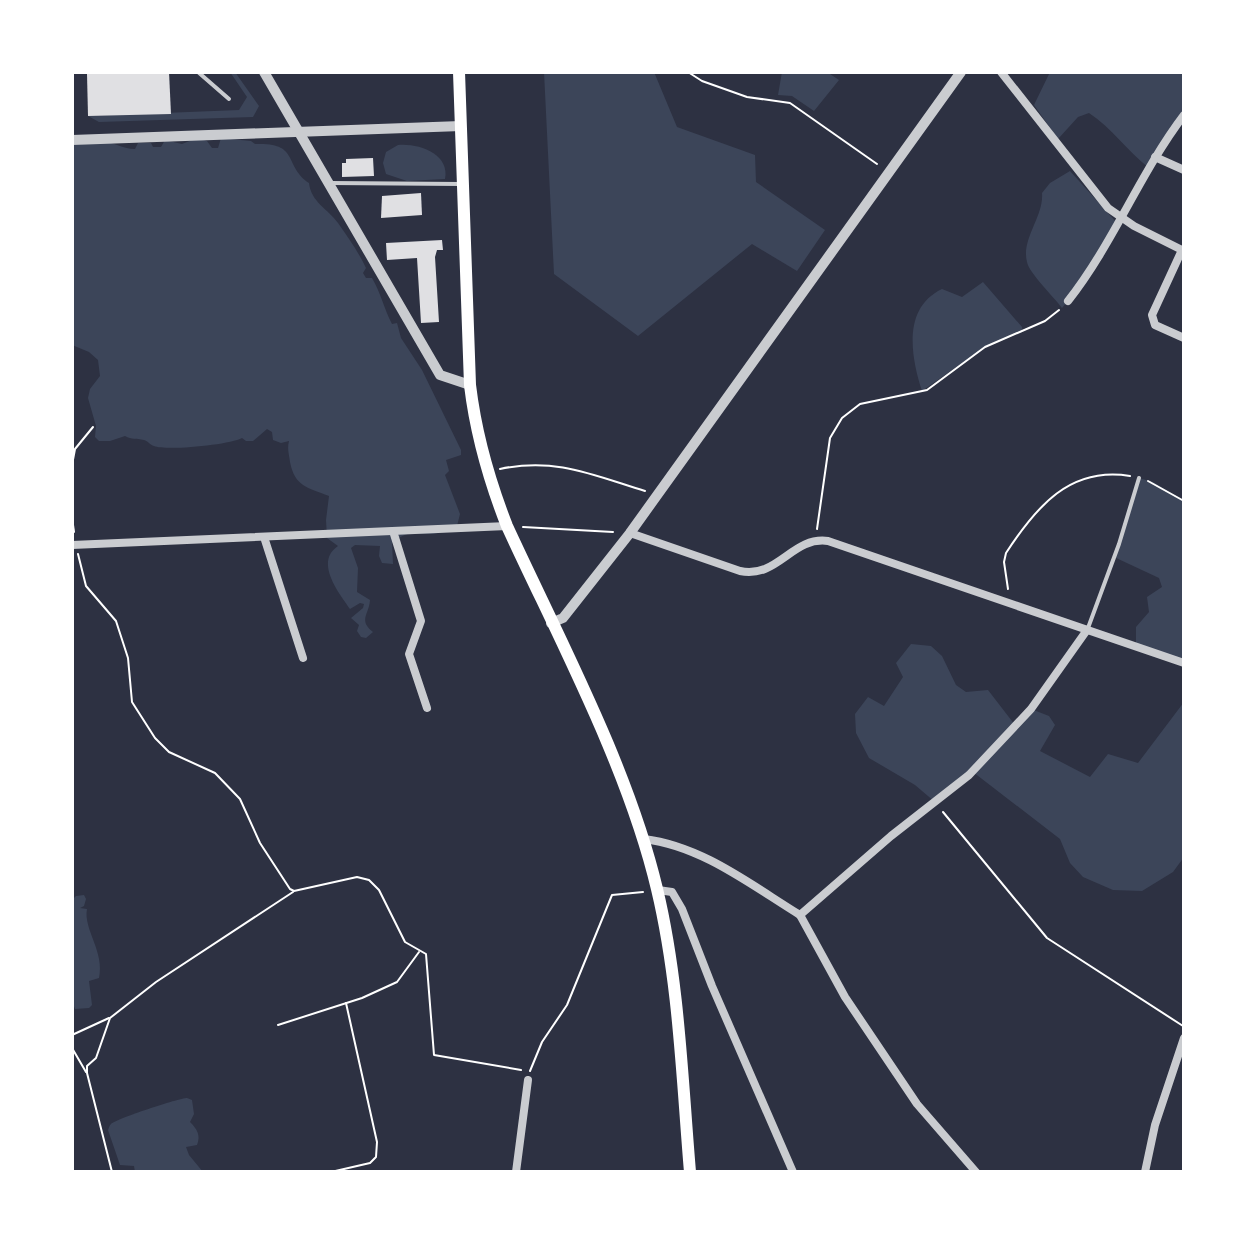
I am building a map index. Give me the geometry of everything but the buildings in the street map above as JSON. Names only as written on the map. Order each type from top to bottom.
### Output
[{"type":"main road","points":[[459,72],[470,385],[477,434],[507,526],[612,756],[644,839],[658,890],[671,963],[690,1172]]},
{"type":"street","points":[[551,623],[563,618],[630,533],[961,72]]},
{"type":"street","points":[[1001,72],[1093,189],[1120,218],[1183,251],[1152,315],[1155,325],[1184,338]]},
{"type":"street","points":[[268,73],[297,131],[440,375],[470,385]]},
{"type":"street","points":[[1068,301],[1184,115]]},
{"type":"street","points":[[72,140],[461,126]]},
{"type":"street","points":[[1155,157],[1184,170]]},
{"type":"street","points":[[74,545],[507,526]]},
{"type":"street","points":[[393,531],[421,621],[409,654],[427,708]]},
{"type":"street","points":[[630,533],[740,571],[756,573],[805,544],[822,540],[1184,663]]},
{"type":"street","points":[[264,537],[303,658]]},
{"type":"street","points":[[800,915],[891,836],[969,775],[1031,709],[1087,630]]},
{"type":"street","points":[[644,839],[670,842],[714,862],[800,915],[845,997],[917,1104],[976,1172]]},
{"type":"street","points":[[658,890],[672,892],[682,909],[793,1172]]},
{"type":"street","points":[[1145,1172],[1155,1125],[1184,1038]]},
{"type":"street","points":[[516,1172],[529,1076]]},
{"type":"lane","points":[[198,72],[229,99]]},
{"type":"lane","points":[[328,183],[463,184]]},
{"type":"lane","points":[[1087,630],[1119,544],[1139,478]]},
{"type":"path","points":[[688,72],[702,81],[747,97],[790,103],[888,172]]},
{"type":"path","points":[[814,542],[830,438],[842,418],[860,404],[927,390],[985,347],[1045,321],[1068,301]]},
{"type":"path","points":[[72,465],[75,449],[93,427]]},
{"type":"path","points":[[487,471],[526,463],[557,465],[658,494]]},
{"type":"path","points":[[1012,606],[1006,578],[1006,553],[1049,497],[1059,489],[1106,474],[1153,482],[1184,501]]},
{"type":"path","points":[[72,518],[74,545],[86,586],[116,621],[128,658],[132,702],[155,738],[169,752],[215,773],[240,799],[260,843],[286,885],[294,891]]},
{"type":"path","points":[[507,526],[630,533]]},
{"type":"path","points":[[935,802],[1047,938],[1184,1027]]},
{"type":"path","points":[[72,1035],[110,1018],[156,982],[294,891],[357,877],[369,880],[379,890],[405,942],[426,954],[434,1055],[529,1076],[542,1042],[567,1005],[612,895],[658,890]]},
{"type":"path","points":[[278,1025],[346,1003],[397,982],[420,951]]},
{"type":"path","points":[[331,1172],[370,1163],[376,1157],[377,1142],[346,1003]]},
{"type":"path","points":[[110,1018],[96,1058],[87,1066],[87,1073],[112,1172]]},
{"type":"path","points":[[72,1048],[87,1073]]},
{"type":"shaded area","points":[[230,72],[235,72],[259,106],[253,117],[99,122],[88,116],[239,110],[247,97]]},
{"type":"shaded area","points":[[544,72],[654,72],[677,127],[755,155],[756,182],[825,230],[797,271],[752,244],[638,336],[554,274]]},
{"type":"shaded area","points":[[782,72],[827,72],[839,80],[814,111],[792,96],[778,95]]},
{"type":"shaded area","points":[[1050,72],[1184,72],[1184,115],[1149,168],[1089,113],[1078,117],[1058,139],[1034,105]]},
{"type":"shaded area","points":[[197,138],[207,141],[212,148],[218,148],[221,138],[269,144],[285,151],[309,183],[316,200],[338,223],[357,251],[366,268],[363,273],[366,278],[372,278],[392,324],[397,323],[401,338],[422,370],[461,450],[461,455],[446,460],[449,471],[445,475],[460,514],[457,526],[437,533],[403,536],[392,543],[393,564],[382,563],[380,546],[355,545],[351,548],[358,568],[357,592],[370,600],[365,621],[373,632],[366,638],[361,637],[357,631],[359,625],[351,618],[364,604],[350,609],[328,569],[331,553],[338,546],[327,538],[329,496],[308,488],[295,477],[290,462],[289,441],[281,443],[273,440],[272,432],[267,429],[253,441],[242,438],[184,448],[161,447],[125,436],[110,441],[99,441],[95,437],[96,426],[88,398],[90,389],[100,376],[98,360],[89,352],[72,345],[72,144],[104,141],[135,149],[138,143],[161,147],[165,140],[182,144]]},
{"type":"shaded area","points":[[398,145],[423,148],[438,157],[443,163],[445,179],[407,181],[386,174],[383,163],[386,152]]},
{"type":"shaded area","points":[[1070,171],[1117,223],[1062,308],[1032,272],[1026,253],[1040,210],[1042,193],[1050,183]]},
{"type":"shaded area","points":[[983,282],[1022,327],[1022,332],[985,347],[922,391],[913,349],[915,321],[920,308],[929,297],[942,289],[962,297]]},
{"type":"shaded area","points":[[1139,478],[1153,482],[1184,501],[1184,663],[1136,647],[1136,627],[1149,612],[1147,597],[1162,587],[1159,578],[1114,557]]},
{"type":"shaded area","points":[[911,644],[931,646],[942,656],[956,685],[966,692],[988,690],[1015,725],[1031,709],[1049,716],[1055,725],[1040,751],[1090,777],[1108,754],[1138,763],[1184,702],[1184,857],[1173,872],[1142,891],[1113,890],[1083,877],[1070,863],[1060,839],[973,772],[935,802],[915,785],[869,758],[856,733],[855,714],[868,697],[884,706],[903,677],[896,663]]},
{"type":"shaded area","points":[[84,895],[84,906],[80,908],[87,909],[88,925],[100,968],[99,978],[89,981],[92,1005],[75,1009],[72,1001],[72,900]]},
{"type":"shaded area","points":[[187,1098],[192,1100],[194,1114],[190,1122],[199,1138],[197,1145],[186,1147],[203,1172],[135,1172],[134,1166],[120,1165],[108,1130],[111,1124]]}]
